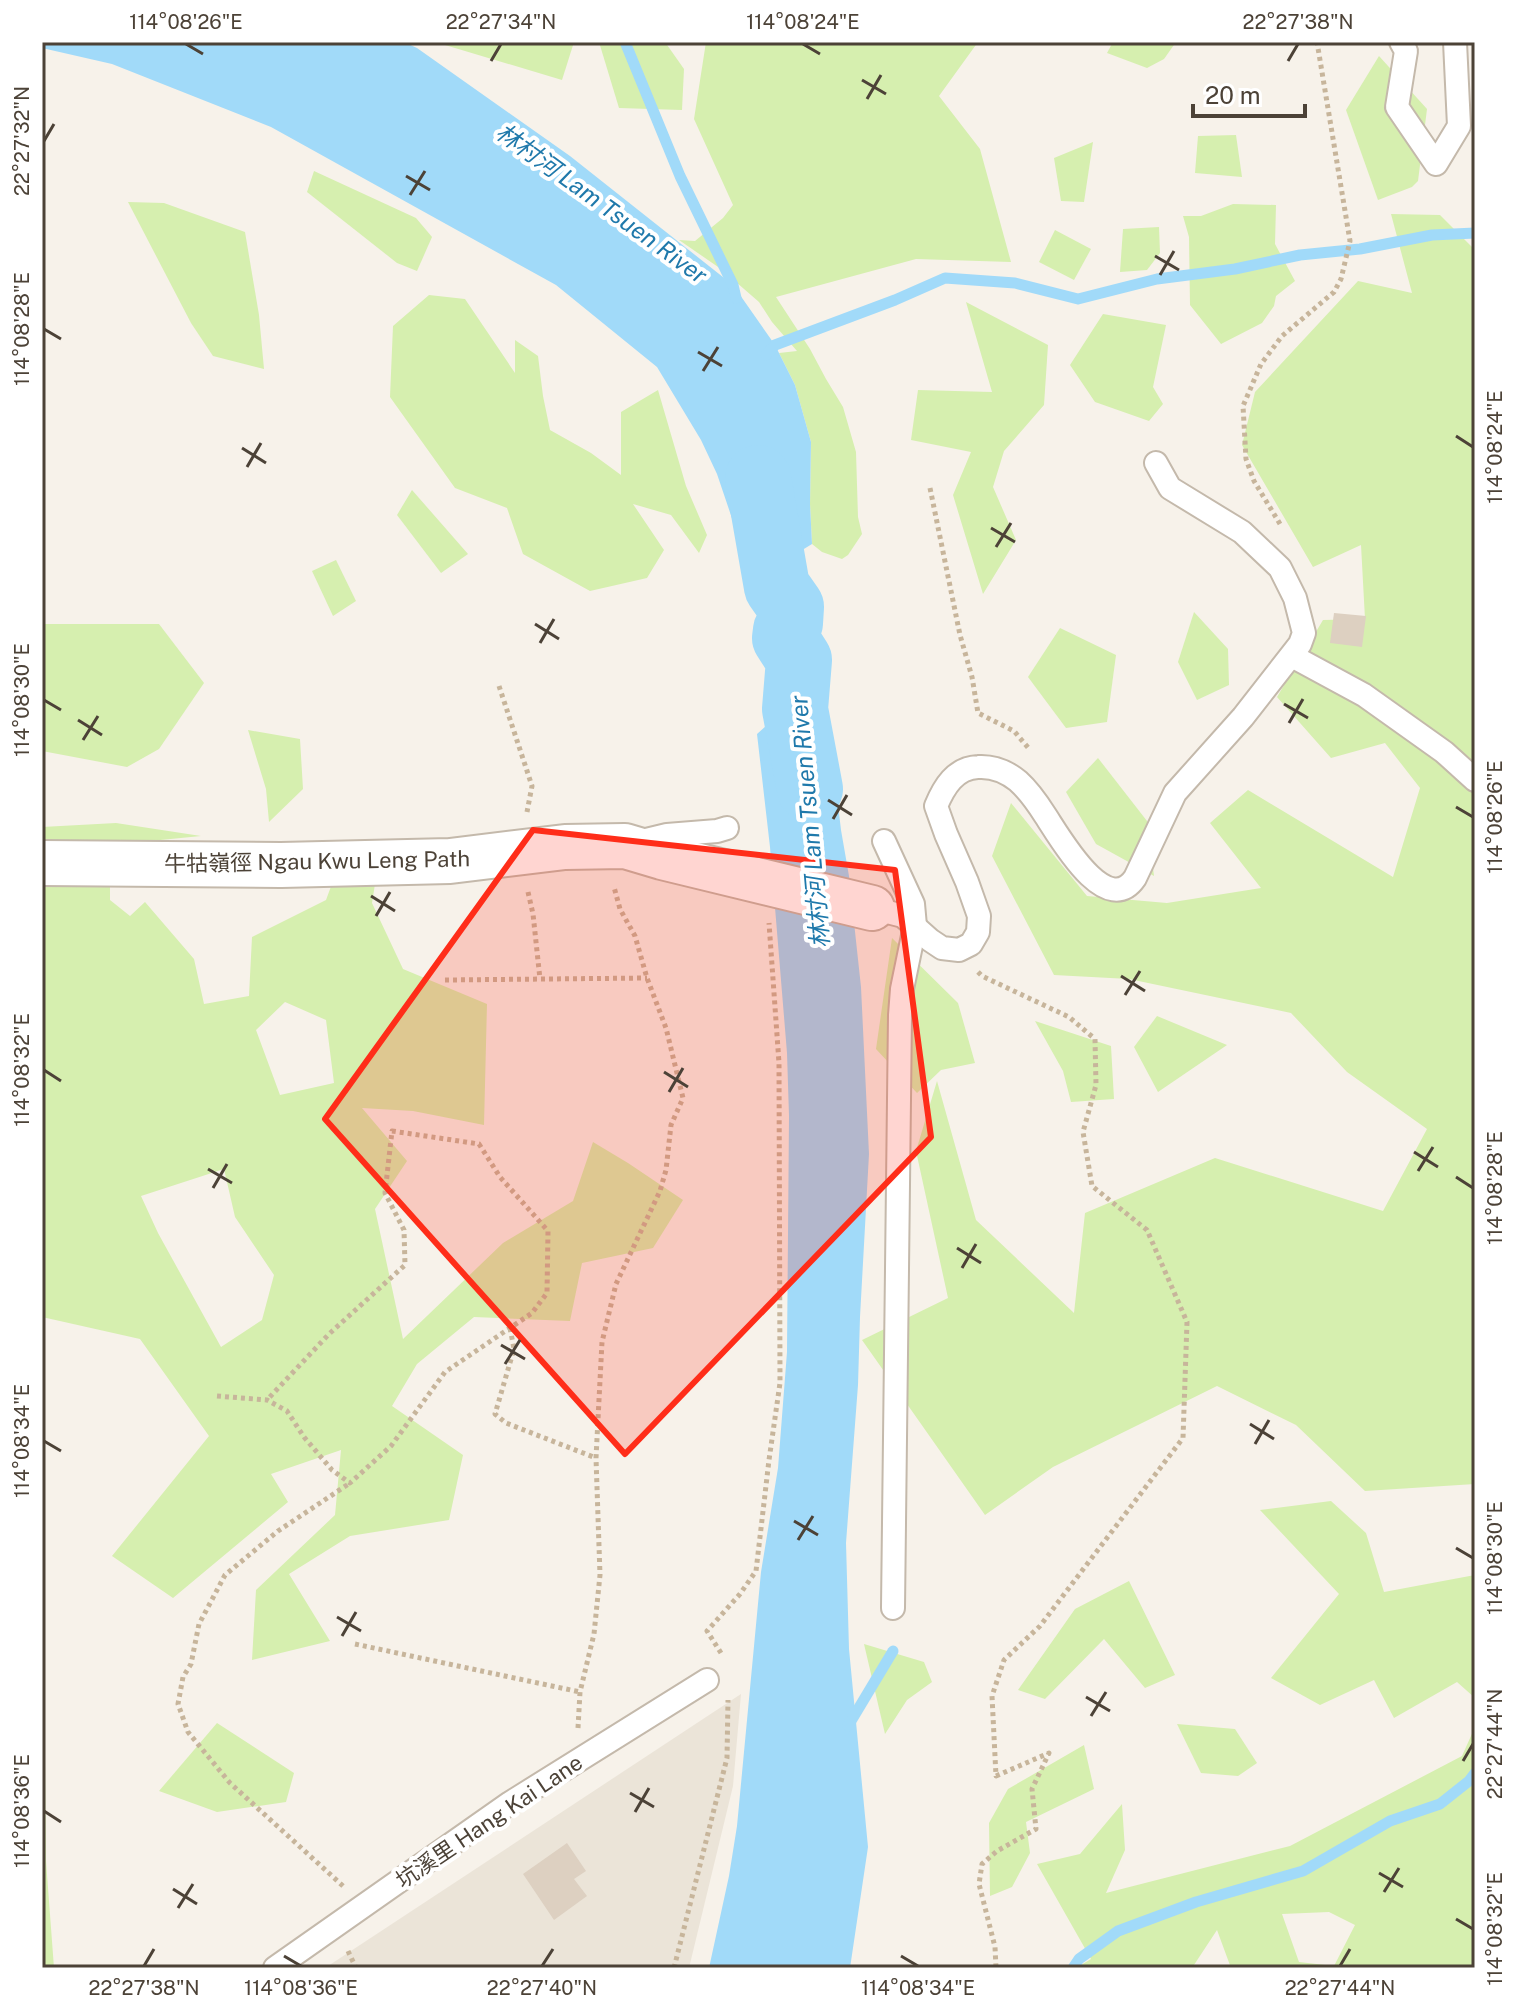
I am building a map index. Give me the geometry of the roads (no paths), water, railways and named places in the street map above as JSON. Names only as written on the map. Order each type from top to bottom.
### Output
[{"type":"street","name":"牛牯嶺徑 Ngau Kwu Leng Path","points":[[42,863],[281,865],[450,861],[565,847],[630,850],[872,908]]},
{"type":"lane","points":[[1401,42],[1406,51],[1397,107],[1436,164],[1459,126],[1455,42]]},
{"type":"lane","points":[[872,908],[903,916],[942,948],[959,950],[971,944],[978,932],[979,916],[936,806],[944,788],[970,767],[984,766],[1005,772],[1020,783],[1066,849],[1090,876],[1107,888],[1120,890],[1129,887],[1175,793],[1243,717],[1300,644],[1304,633],[1295,598],[1280,568],[1242,532],[1170,488],[1156,463]]},
{"type":"lane","points":[[1292,656],[1364,695],[1444,752],[1475,780]]},
{"type":"lane","points":[[630,850],[667,835],[727,828]]},
{"type":"lane","points":[[884,841],[913,904],[915,926],[900,1015],[893,1608]]},
{"type":"lane","name":"坑溪里 Hang Kai Lane","points":[[275,1968],[510,1803],[707,1680]]},
{"type":"water","points":[[42,42],[404,42],[417,48],[570,156],[733,285],[775,345],[795,385],[811,442],[812,544],[773,568],[740,542],[717,474],[701,440],[657,367],[556,285],[271,127],[112,64],[42,48]]},
{"type":"water","points":[[795,700],[827,711],[861,987],[869,1154],[858,1385],[846,1543],[849,1649],[868,1847],[850,1968],[709,1968],[737,1826],[761,1572],[778,1468],[787,1352],[787,1053],[757,734]]},
{"type":"waterway","points":[[625,42],[680,176],[733,285],[736,298]]},
{"type":"waterway","points":[[766,355],[775,345],[945,278],[1015,283],[1078,299],[1157,279],[1235,269],[1300,255],[1360,249],[1432,235],[1475,233]]},
{"type":"waterway","name":"林村河 Lam Tsuen River","points":[[758,478],[777,587],[791,607],[785,638],[799,660],[795,709],[810,789]]},
{"type":"waterway","points":[[848,1726],[893,1651]]},
{"type":"waterway","points":[[1073,1968],[1079,1959],[1118,1931],[1196,1902],[1303,1871],[1390,1821],[1440,1804],[1475,1773]]}]
